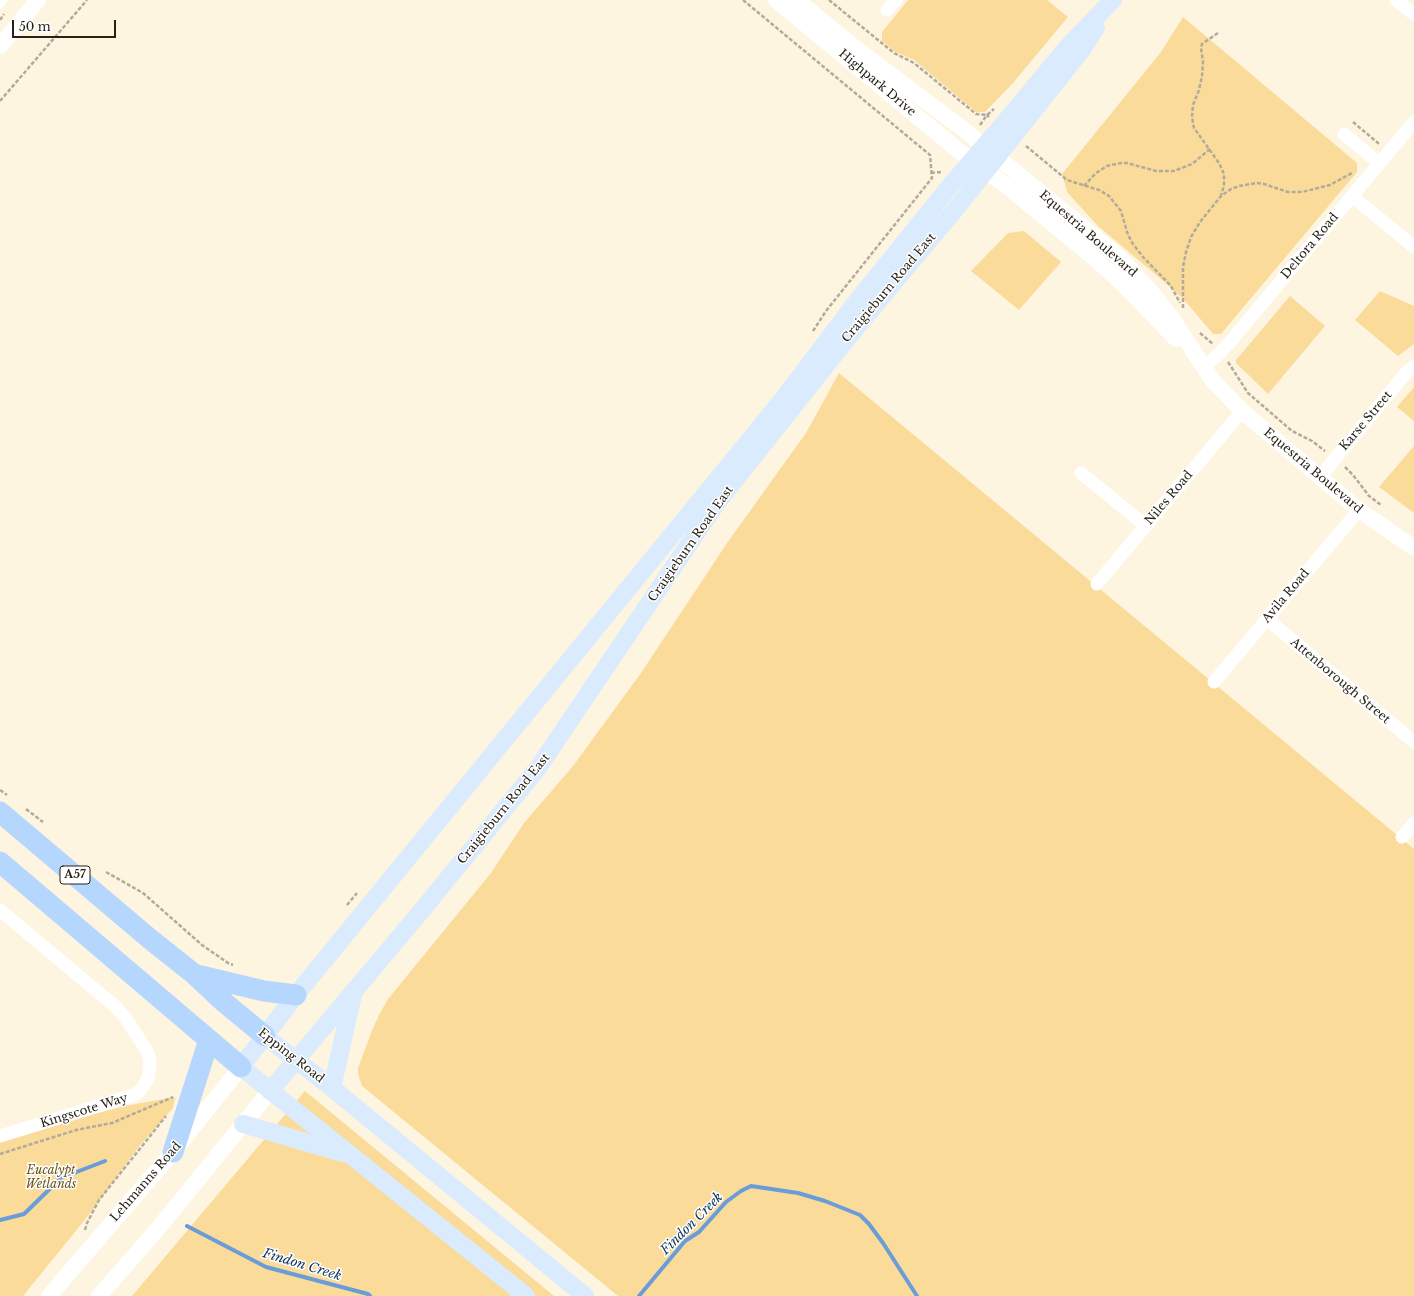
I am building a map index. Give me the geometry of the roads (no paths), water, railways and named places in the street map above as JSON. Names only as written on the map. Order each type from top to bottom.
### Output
[{"type":"main road","name":"Craigieburn Road East","points":[[241,1067],[296,995],[783,400],[858,300],[1081,51],[1114,0]]},
{"type":"main road","name":"Craigieburn Road East","points":[[270,1091],[538,768],[716,504],[851,334],[877,304],[984,158]]},
{"type":"main road","name":"Epping Road","points":[[0,812],[150,939],[194,974],[265,1036],[332,1088],[585,1296]]},
{"type":"main road","points":[[0,862],[270,1091],[526,1296]]},
{"type":"main road","points":[[194,974],[264,991],[296,995]]},
{"type":"main road","points":[[332,1088],[354,990]]},
{"type":"main road","points":[[173,1152],[209,1040]]},
{"type":"main road","points":[[243,1124],[351,1156]]},
{"type":"street","points":[[0,46],[38,0]]},
{"type":"street","name":"Highpark Drive","points":[[776,0],[959,152],[984,158]]},
{"type":"street","name":"Highpark Drive","points":[[797,0],[854,47],[915,92],[984,158]]},
{"type":"street","points":[[887,10],[896,0]]},
{"type":"street","points":[[1396,0],[1414,14]]},
{"type":"street","name":"Deltora Road","points":[[1203,368],[1221,352],[1414,122]]},
{"type":"street","points":[[1344,134],[1379,163]]},
{"type":"street","name":"Equestria Boulevard","points":[[984,158],[1101,242],[1125,263],[1152,293],[1170,317],[1203,368],[1223,392],[1242,411],[1358,510],[1414,548]]},
{"type":"street","points":[[1352,196],[1414,247]]},
{"type":"street","name":"Karse Street","points":[[1320,477],[1334,458],[1406,373],[1414,366]]},
{"type":"street","name":"Niles Road","points":[[1097,584],[1242,411]]},
{"type":"street","points":[[1081,473],[1146,526]]},
{"type":"street","name":"Avila Road","points":[[1214,682],[1358,510]]},
{"type":"street","name":"Attenborough Street","points":[[1267,619],[1414,742]]},
{"type":"street","points":[[1402,837],[1414,823]]},
{"type":"street","name":"Kingscote Way","points":[[0,910],[117,1008],[146,1048],[150,1065],[148,1079],[140,1091],[134,1095],[0,1136]]},
{"type":"street","name":"Lehmanns Road","points":[[49,1296],[173,1152],[241,1067]]},
{"type":"street","points":[[99,1296],[156,1231],[270,1091]]},
{"type":"lane","points":[[0,4],[4,0]]},
{"type":"waterway","name":"Findon Creek","points":[[0,1220],[24,1214],[61,1178],[105,1161]]},
{"type":"waterway","name":"Findon Creek","points":[[639,1296],[685,1241],[699,1232],[726,1202],[751,1186],[798,1193],[825,1201],[860,1215],[869,1224],[883,1243],[917,1296]]},
{"type":"waterway","name":"Findon Creek","points":[[187,1226],[266,1267],[368,1294],[370,1296]]},
{"type":"park label","name":"Eucalypt Wetlands","points":[[51,1178]]}]
